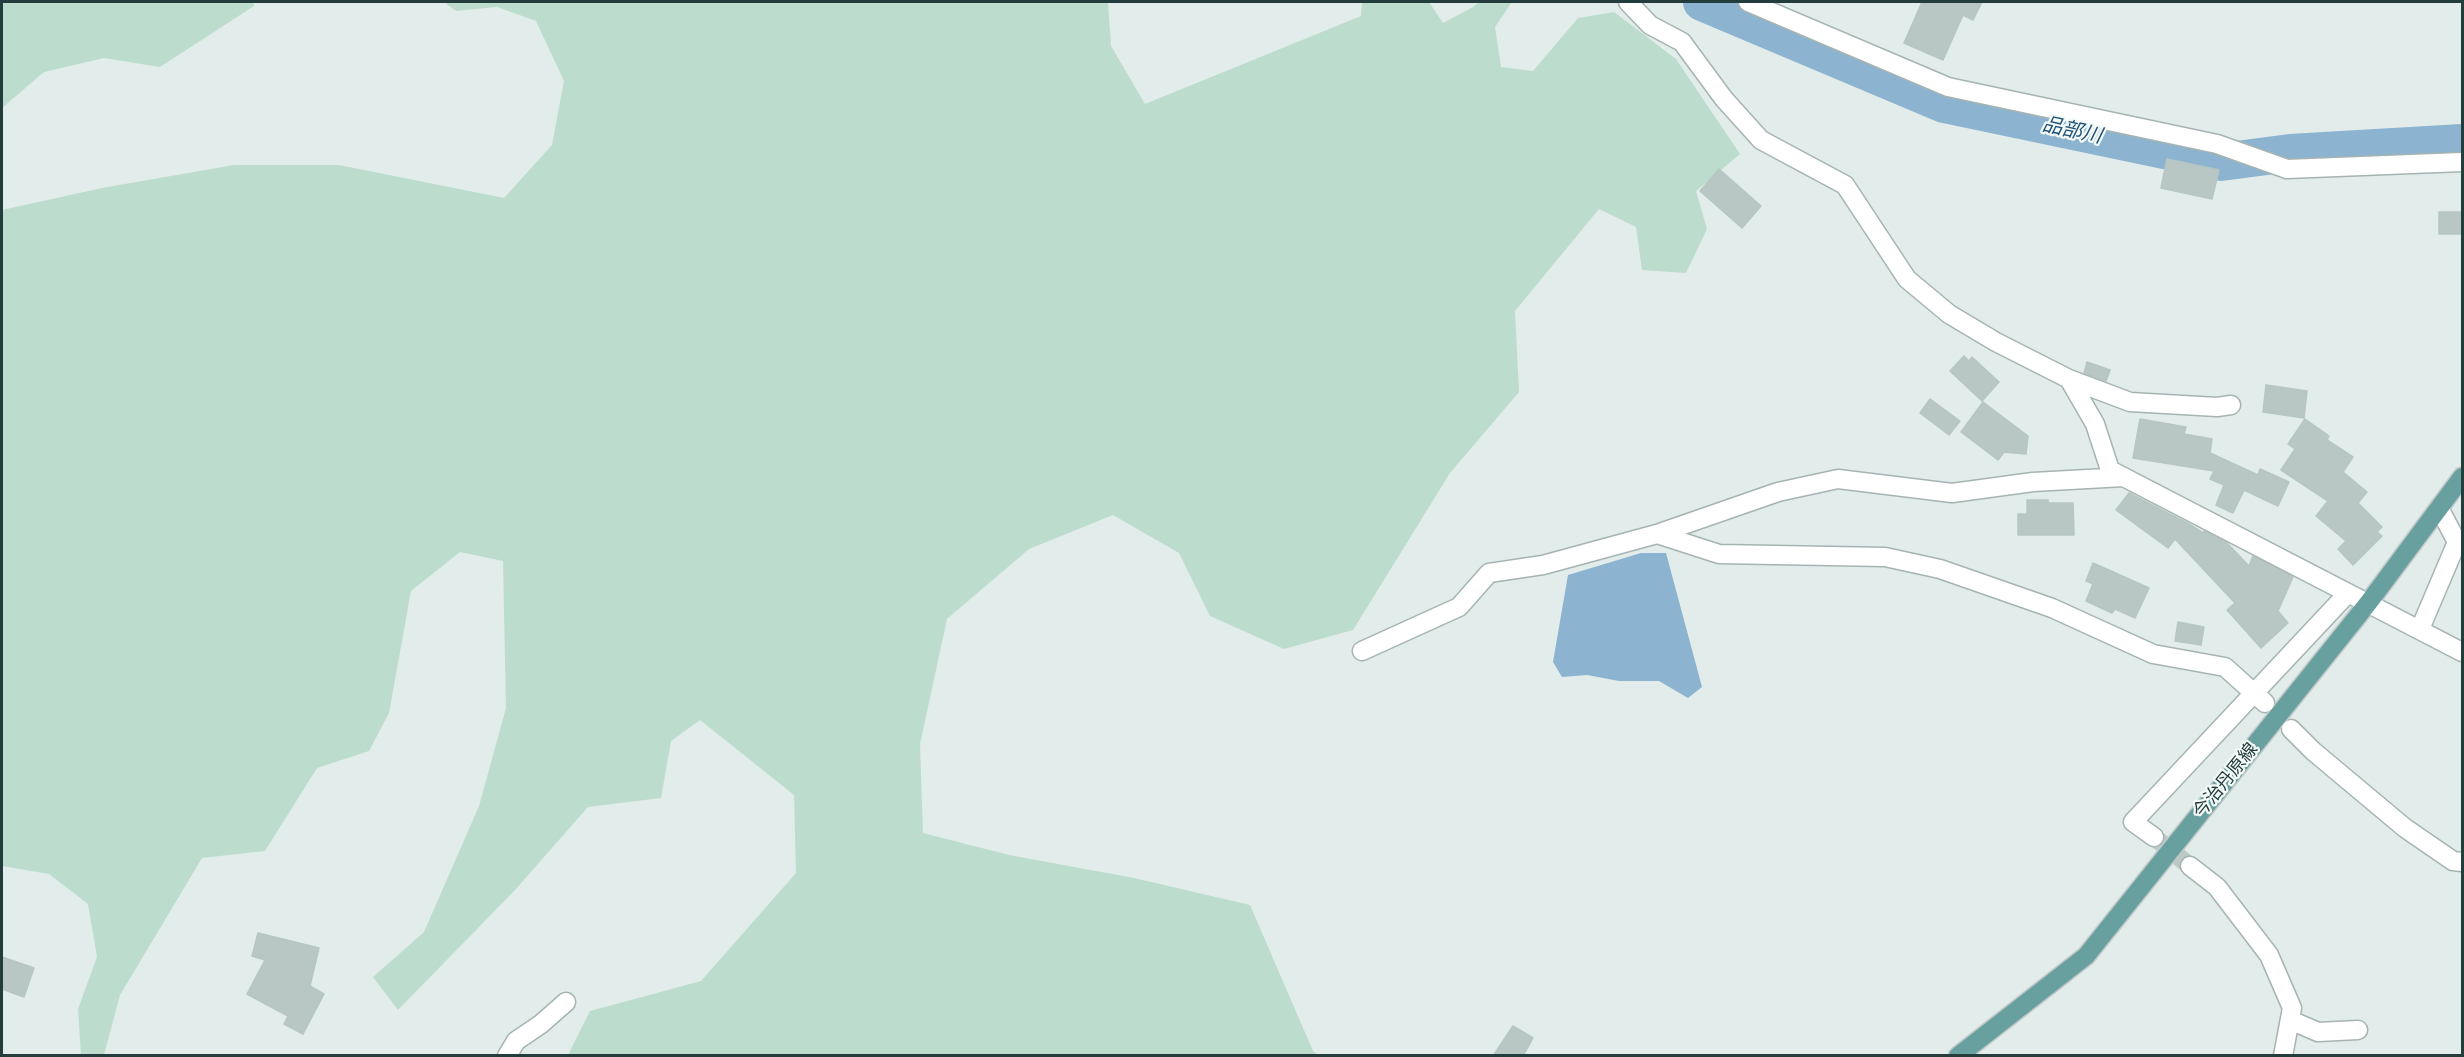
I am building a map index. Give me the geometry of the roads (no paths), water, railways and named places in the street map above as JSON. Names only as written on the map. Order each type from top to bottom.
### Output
[{"type":"main road","name":"今治丹原線","points":[[1958,1056],[2086,956],[2369,602],[2463,477]]},
{"type":"street","points":[[1628,2],[1650,25],[1682,42],[1724,99],[1761,140],[1845,185],[1907,279],[1949,314],[1996,342],[2069,379],[2130,402],[2217,407],[2231,405]]},
{"type":"street","points":[[1748,2],[1948,87],[2217,144],[2287,169],[2463,162]]},
{"type":"street","points":[[2069,379],[2095,424],[2110,470],[2463,651]]},
{"type":"street","points":[[1362,651],[1459,607],[1489,573],[1543,565],[1657,534],[1778,492],[1838,479],[1952,493],[2033,483],[2124,477]]},
{"type":"street","points":[[2420,629],[2457,542],[2439,508]]},
{"type":"street","points":[[1657,534],[1719,554],[1885,557],[1940,569],[2052,608],[2153,654],[2225,667],[2259,697]]},
{"type":"street","points":[[2154,837],[2133,822],[2259,697],[2348,593]]},
{"type":"street","points":[[2291,729],[2313,751],[2405,828],[2453,861],[2463,862]]},
{"type":"street","points":[[2190,866],[2217,887],[2269,955],[2292,1008],[2283,1056]]},
{"type":"street","points":[[507,1056],[516,1041],[541,1024],[566,1002]]},
{"type":"street","points":[[2290,1020],[2318,1032],[2358,1030]]},
{"type":"water","points":[[1641,553],[1666,553],[1702,687],[1688,698],[1659,681],[1619,681],[1587,675],[1562,677],[1553,662],[1568,575]]},
{"type":"waterway","name":"品部川","points":[[1702,2],[1944,104],[2221,162],[2290,153],[2462,143]]},
{"type":"tunnel","points":[[2154,837],[2190,866]]}]
